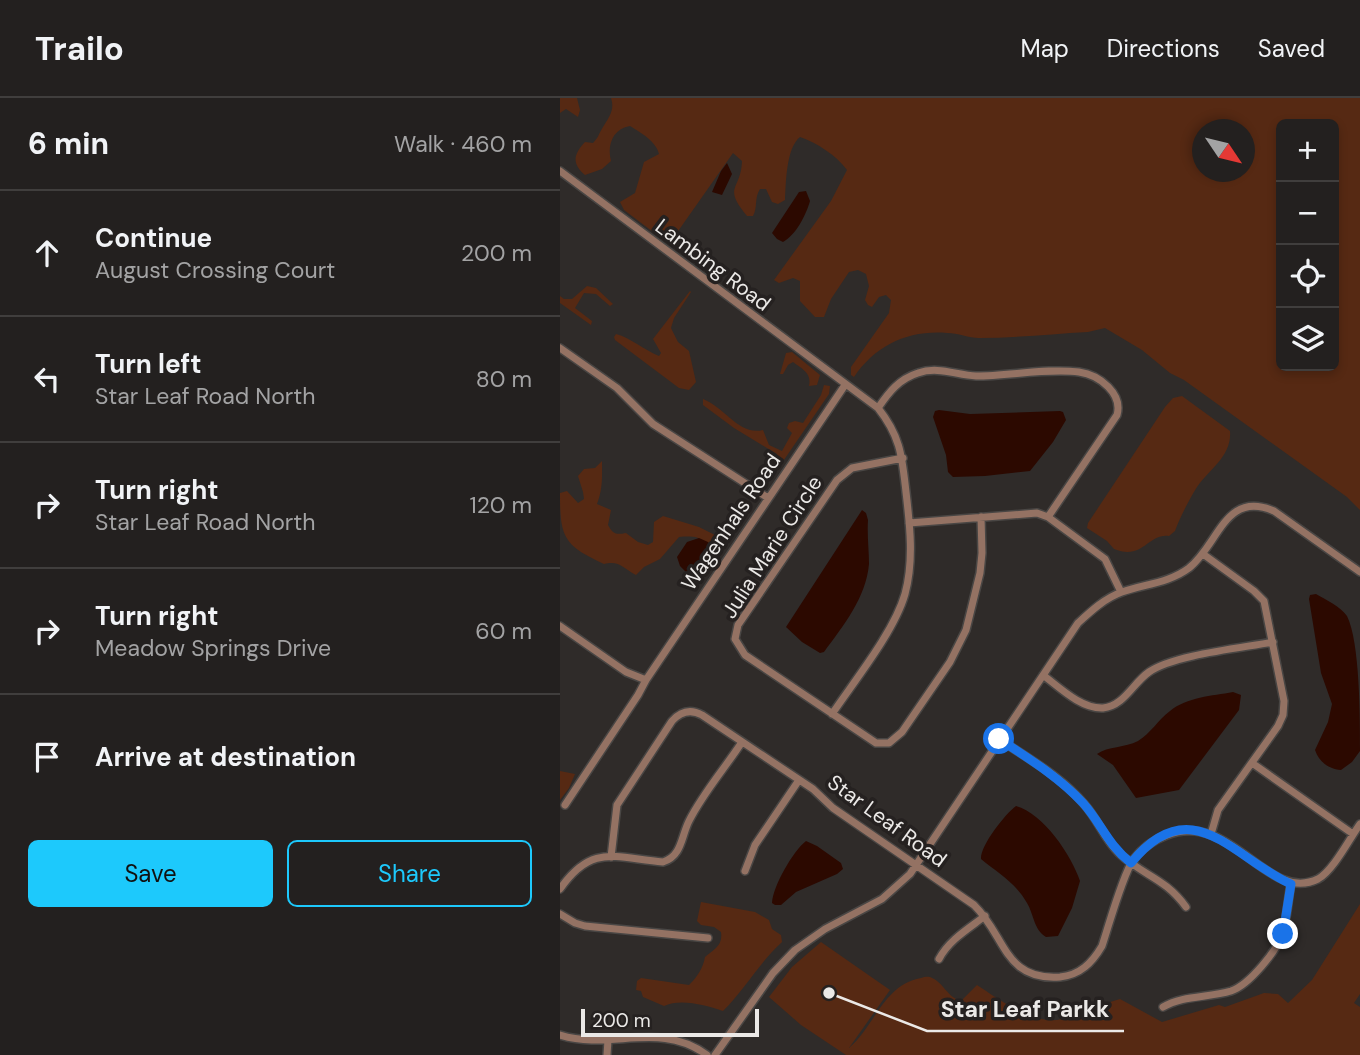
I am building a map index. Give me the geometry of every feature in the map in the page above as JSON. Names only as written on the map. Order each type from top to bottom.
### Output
[{"type":"street","name":"Lambing Road","points":[[560,171],[878,408]]},
{"type":"street","points":[[560,348],[617,388],[653,424],[768,498]]},
{"type":"street","points":[[832,714],[893,622],[904,596],[911,550],[903,458],[895,432],[878,408],[893,388],[906,377],[921,371],[940,370],[974,376],[1077,372],[1096,379],[1117,397],[1117,415],[1048,517]]},
{"type":"street","name":"Wagenhals Road","points":[[565,805],[845,385]]},
{"type":"street","name":"Julia Marie Circle","points":[[903,458],[852,468],[837,480],[738,625],[737,643],[745,655],[876,743],[889,743],[902,732],[950,662],[966,631],[980,573],[981,517]]},
{"type":"street","points":[[715,1055],[773,973],[794,950],[825,929],[882,899],[910,874],[1078,623],[1093,609],[1121,592],[1178,576],[1203,554],[1229,516],[1243,508],[1258,505],[1274,511],[1360,572]]},
{"type":"street","points":[[909,523],[1031,512],[1048,517],[1105,559],[1121,592]]},
{"type":"street","points":[[1203,554],[1264,601],[1284,701],[1283,715],[1278,726],[1218,810],[1211,834]]},
{"type":"street","points":[[560,626],[626,672],[646,680]]},
{"type":"street","points":[[1043,675],[1088,706],[1103,708],[1116,704],[1150,672],[1167,662],[1273,642]]},
{"type":"street","name":"Star Leaf Road","points":[[611,857],[617,805],[672,720],[679,714],[697,712],[799,780],[833,808],[974,905],[985,916],[1012,962],[1023,971],[1039,977],[1076,973],[1096,957],[1131,863]]},
{"type":"street","points":[[999,739],[1071,791],[1093,816],[1109,841],[1131,863],[1158,878],[1175,892],[1186,907]]},
{"type":"street","points":[[560,889],[571,873],[586,862],[599,857],[663,862],[670,860],[678,852],[689,821],[742,742]]},
{"type":"street","points":[[1252,763],[1353,834]]},
{"type":"street","points":[[745,871],[755,845],[799,780]]},
{"type":"street","points":[[1131,863],[1150,844],[1176,832],[1196,831],[1211,834],[1232,845],[1278,878],[1291,884],[1305,884],[1321,877],[1360,824]]},
{"type":"street","points":[[1163,1007],[1172,1002],[1231,991],[1256,974],[1283,934],[1291,884]]},
{"type":"street","points":[[560,914],[585,926],[708,938]]},
{"type":"street","points":[[939,959],[957,937],[985,916]]},
{"type":"street","points":[[560,1035],[587,1040],[669,1038],[685,1042],[707,1055]]},
{"type":"street","points":[[607,1055],[608,1040]]},
{"type":"shaded area","points":[[560,98],[577,98],[580,110],[578,117],[566,109],[560,113]]},
{"type":"shaded area","points":[[611,98],[1360,98],[1360,510],[1347,497],[1184,380],[1170,373],[1142,350],[1105,328],[1088,332],[993,338],[947,333],[919,334],[883,348],[872,356],[854,377],[851,375],[851,367],[889,313],[891,300],[886,295],[879,297],[872,307],[868,305],[865,300],[869,286],[866,274],[858,270],[849,272],[831,299],[824,317],[815,317],[800,301],[800,281],[793,278],[779,283],[774,280],[831,201],[847,170],[843,165],[826,150],[800,137],[789,157],[785,200],[778,204],[772,202],[766,189],[760,189],[753,216],[747,216],[734,193],[742,161],[733,153],[669,244],[624,210],[620,202],[635,193],[644,162],[659,154],[648,138],[630,126],[624,128],[612,139],[611,161],[602,169],[585,175],[576,162],[578,151],[585,142],[593,143],[597,139],[612,106]]},
{"type":"shaded area","points":[[727,163],[732,174],[722,195],[712,192],[721,171]]},
{"type":"shaded area","points":[[806,191],[810,201],[800,224],[783,242],[777,239],[772,233],[799,192]]},
{"type":"shaded area","points":[[587,286],[596,288],[613,304],[610,306],[596,294],[584,293],[575,308],[592,321],[591,325],[560,303],[560,296],[572,299]]},
{"type":"shaded area","points":[[690,291],[671,328],[678,342],[689,351],[696,382],[689,390],[679,388],[614,337],[616,334],[622,336],[659,356],[661,353],[653,339]]},
{"type":"shaded area","points":[[792,352],[820,375],[817,385],[809,386],[808,375],[793,362],[780,374],[786,353]]},
{"type":"shaded area","points":[[824,385],[830,386],[829,394],[773,476],[769,476],[777,454],[703,405],[703,399],[747,429],[763,430],[769,445],[782,451],[792,433],[787,428],[789,423],[803,423],[821,395]]},
{"type":"shaded area","points":[[1182,396],[1230,431],[1228,448],[1197,487],[1175,531],[1132,552],[1114,549],[1087,528],[1088,523],[1165,407],[1173,398]]},
{"type":"shaded area","points":[[935,411],[970,414],[1060,411],[1066,420],[1030,471],[953,477],[948,472],[946,455],[933,417]]},
{"type":"shaded area","points":[[602,461],[601,488],[597,504],[611,510],[608,525],[613,532],[626,533],[638,542],[648,545],[653,542],[654,522],[663,516],[699,527],[719,537],[723,547],[722,554],[718,556],[706,542],[698,538],[679,537],[660,559],[644,567],[636,575],[617,564],[604,564],[572,545],[563,530],[560,493],[567,491],[578,503],[584,499],[578,476],[584,469],[595,468]]},
{"type":"shaded area","points":[[862,510],[868,520],[867,576],[852,611],[824,652],[820,653],[802,642],[786,627]]},
{"type":"shaded area","points":[[699,538],[708,542],[713,551],[699,571],[691,577],[680,566],[677,557],[687,542]]},
{"type":"shaded area","points":[[1316,594],[1344,612],[1355,643],[1360,751],[1352,762],[1341,770],[1325,764],[1315,750],[1328,722],[1332,704],[1321,673],[1309,599],[1310,595]]},
{"type":"shaded area","points":[[1233,692],[1241,695],[1239,710],[1179,790],[1136,798],[1113,765],[1097,754],[1138,741],[1177,706],[1200,698]]},
{"type":"shaded area","points":[[560,771],[575,774],[560,800]]},
{"type":"shaded area","points":[[1016,806],[1026,810],[1046,826],[1063,848],[1080,881],[1072,908],[1058,936],[1046,937],[1042,934],[1018,890],[981,859],[984,846]]},
{"type":"shaded area","points":[[806,841],[841,863],[843,869],[796,892],[781,905],[775,905],[772,903],[773,896],[784,869]]},
{"type":"shaded area","points":[[701,902],[755,912],[769,920],[772,929],[781,935],[782,942],[723,1011],[685,1002],[664,1006],[643,997],[641,991],[636,990],[637,981],[641,978],[689,985],[700,972],[705,957],[719,944],[721,932],[697,921]]},
{"type":"shaded area","points":[[1360,904],[1360,994],[1354,1003],[1360,1007],[1360,1055],[846,1055],[801,1025],[769,997],[792,967],[821,942],[890,990],[849,1048],[888,997],[908,982],[926,977],[936,980],[961,1001],[977,985],[1018,1010],[1040,1019],[1051,1020],[1069,1017],[1120,999],[1162,1022],[1219,1005],[1225,1007],[1264,993],[1278,994],[1288,1003],[1312,980]]},
{"type":"place","name":"Star Leaf Parkk","points":[[829,993]]},
{"type":"route","points":[[999,739],[1071,791],[1085,805],[1109,841],[1131,863],[1142,849],[1157,839],[1176,832],[1196,831],[1211,834],[1232,845],[1278,878],[1291,884],[1283,934]]}]
